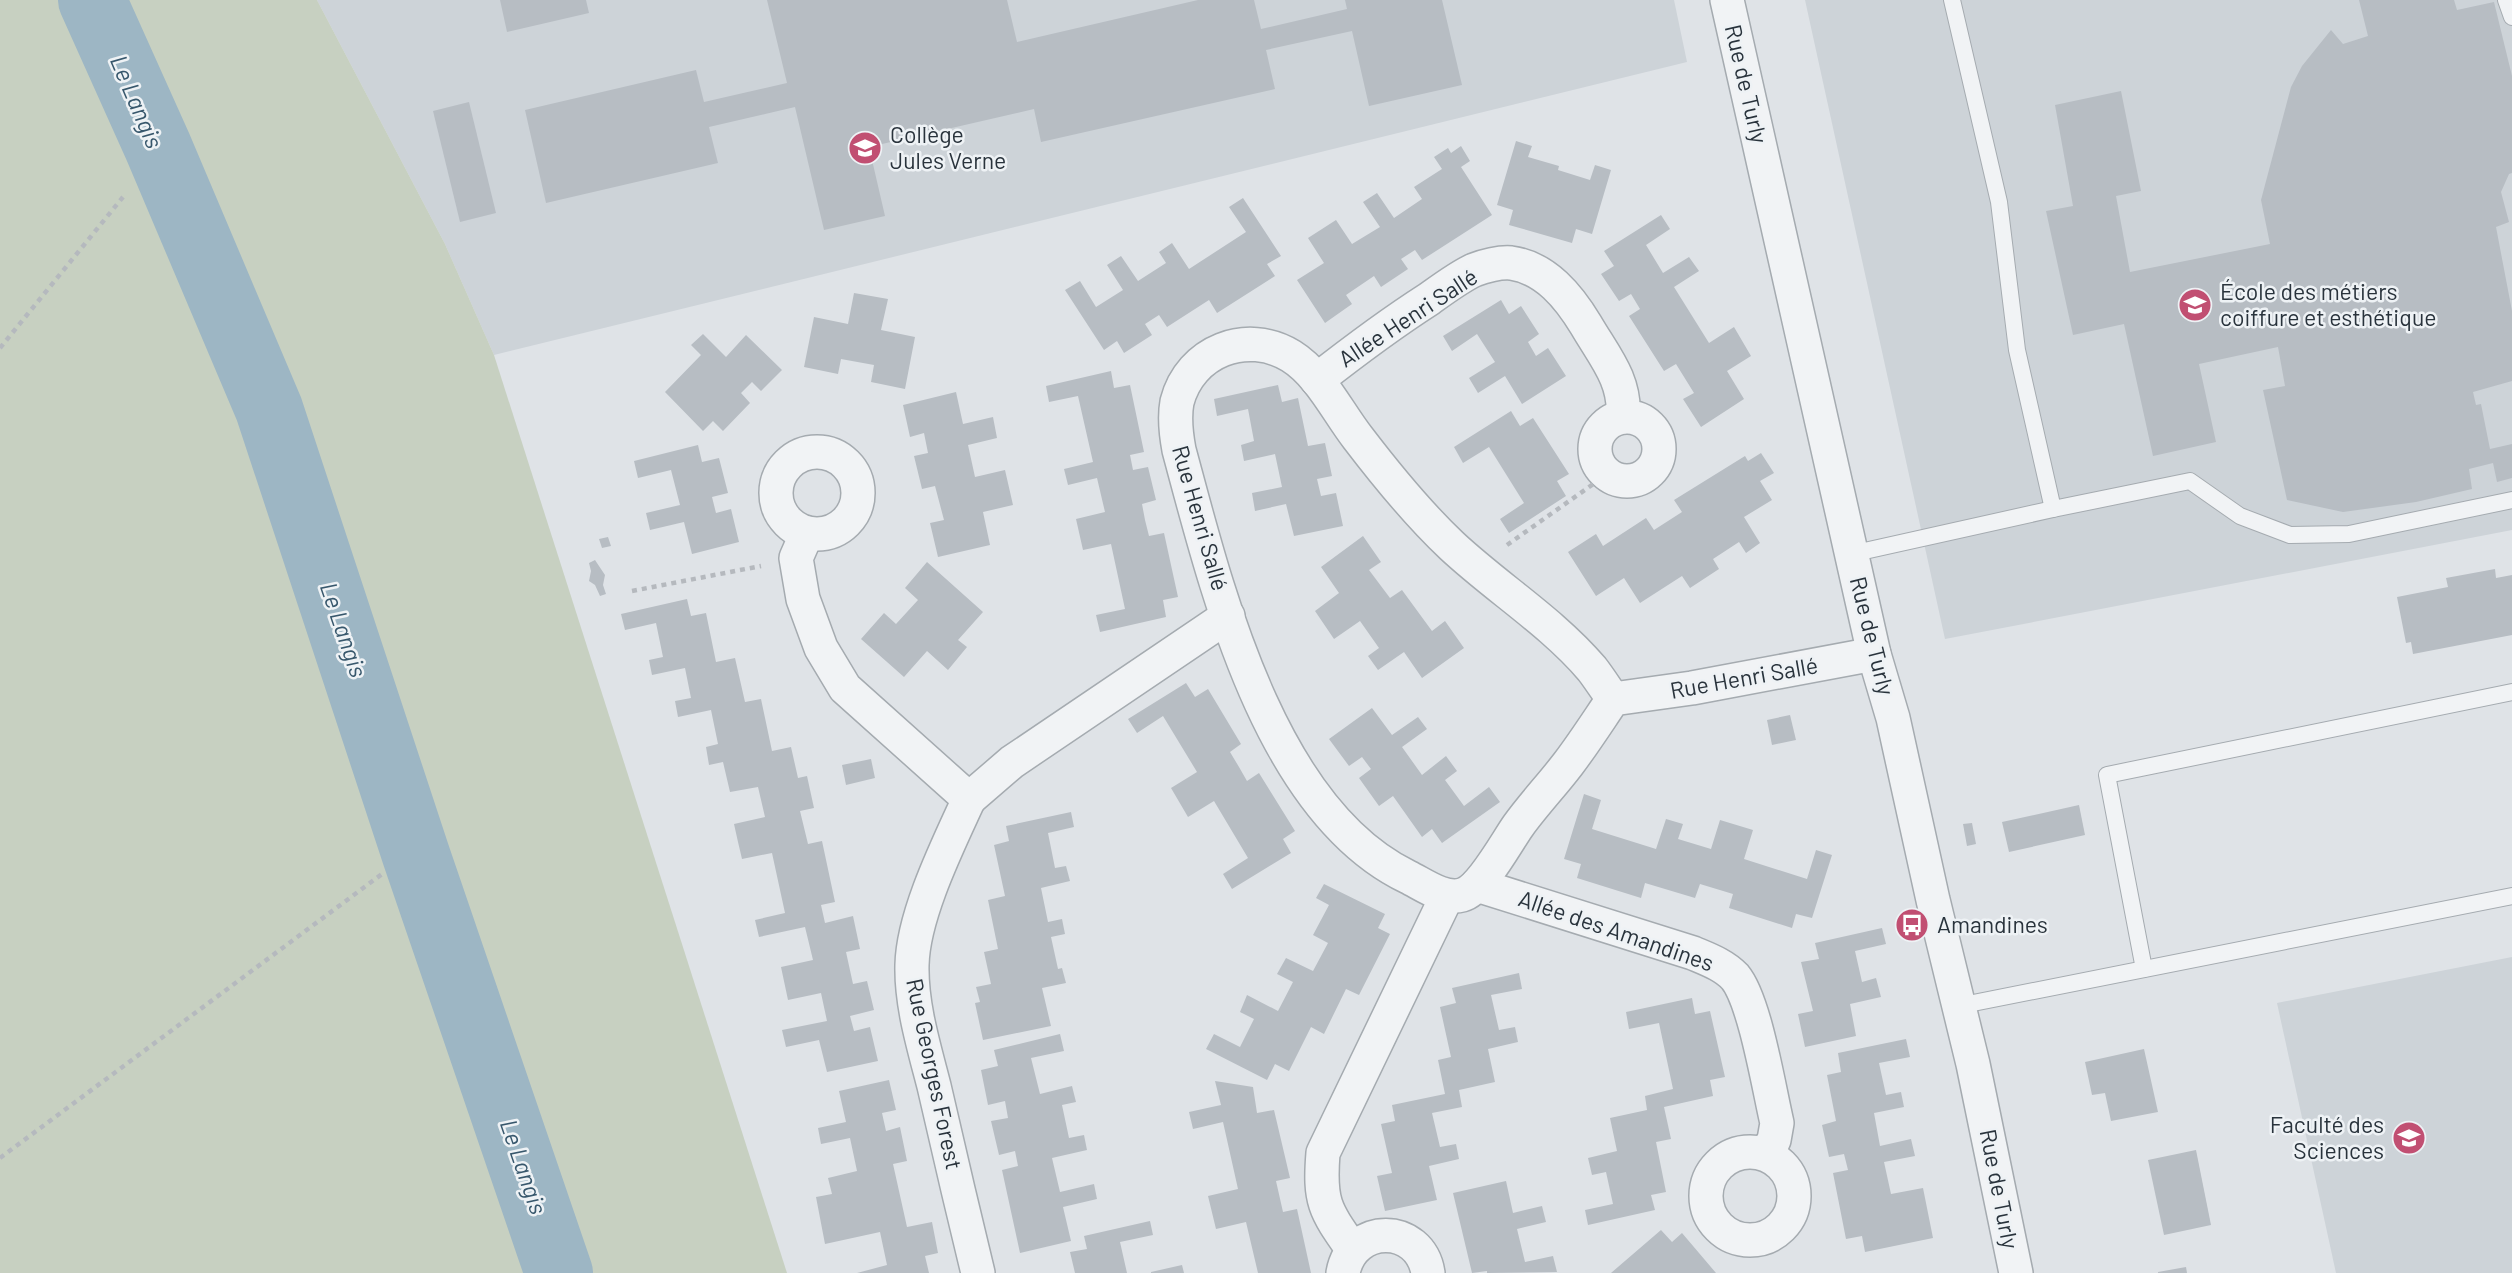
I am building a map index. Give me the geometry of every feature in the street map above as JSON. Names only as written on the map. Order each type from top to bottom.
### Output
[{"type":"street","name":"Rue de Turly","points":[[1727,0],[1874,654],[1896,731],[1973,1064],[2016,1273]]},
{"type":"street","name":"Allée Henri Sallé","points":[[1317,380],[1375,334],[1474,270],[1509,263],[1528,268],[1548,278],[1563,292],[1620,382],[1624,400],[1623,417]]},
{"type":"street","name":"Rue Henri Sallé","points":[[1462,891],[1397,872],[1359,845],[1298,773],[1264,710],[1228,616],[1179,450],[1175,426],[1178,402],[1186,382],[1213,354],[1231,345],[1256,344],[1275,348],[1293,357],[1317,380],[1356,436],[1402,494],[1452,546],[1566,642],[1592,669],[1613,699],[1692,688],[1874,654]]},
{"type":"street","points":[[1623,417],[1633,417],[1651,428],[1659,449],[1658,460],[1652,469],[1634,480],[1623,481],[1606,475],[1598,464],[1595,444],[1604,426],[1623,417]]},
{"type":"street","points":[[802,546],[803,599],[821,648],[845,688],[969,799]]},
{"type":"street","name":"Rue Georges Forest","points":[[978,1273],[918,1021],[912,965],[917,932],[949,841],[969,799],[1012,762],[1228,616]]},
{"type":"street","points":[[1428,1273],[1423,1257],[1414,1246],[1390,1235],[1363,1241],[1348,1261],[1326,1211],[1321,1181],[1323,1153],[1462,891],[1567,765],[1613,699]]},
{"type":"street","name":"Allée des Amandines","points":[[1462,891],[1681,949],[1719,965],[1733,975],[1743,988],[1754,1022],[1777,1123],[1774,1140],[1766,1154]]},
{"type":"lane","points":[[1952,0],[1999,202],[2017,351],[2053,509]]},
{"type":"lane","points":[[2507,0],[2512,17]]},
{"type":"lane","points":[[1851,554],[2190,481],[2240,516],[2290,535],[2348,534],[2512,500]]},
{"type":"lane","points":[[2144,969],[2107,775],[2512,692]]},
{"type":"lane","points":[[1958,1006],[2512,896]]},
{"type":"path","points":[[0,348],[122,197]]},
{"type":"path","points":[[1477,567],[1606,475]]},
{"type":"path","points":[[632,591],[802,546]]},
{"type":"path","points":[[0,1158],[382,874]]},
{"type":"shaded area","name":"Collège Jules Verne","points":[[317,0],[1674,0],[1687,62],[494,355],[445,244]]},
{"type":"shaded area","points":[[1805,0],[2512,0],[2512,530],[1945,639]]},
{"type":"shaded area","name":"Faculté des Sciences","points":[[2512,957],[2512,1273],[2336,1273],[2277,1003]]},
{"type":"green space","points":[[0,0],[317,0],[445,244],[494,355],[787,1273],[0,1273]]},
{"type":"building","points":[[500,0],[586,0],[589,13],[507,32]]},
{"type":"building","points":[[767,0],[1007,0],[1017,42],[1198,0],[1254,0],[1261,29],[1347,9],[1345,0],[1442,0],[1462,85],[1369,106],[1352,31],[1266,50],[1275,89],[1041,142],[1034,109],[869,147],[885,216],[824,230],[795,107],[709,127],[718,163],[546,203],[525,110],[696,70],[704,102],[787,83]]},
{"type":"building","points":[[2359,0],[2454,0],[2457,10],[2494,2],[2512,76],[2512,173],[2501,192],[2509,222],[2496,227],[2512,311],[2512,381],[2473,392],[2476,405],[2481,404],[2490,449],[2512,444],[2512,478],[2497,482],[2493,463],[2469,469],[2472,489],[2416,502],[2343,512],[2287,500],[2263,390],[2285,386],[2278,347],[2199,364],[2216,442],[2153,456],[2124,324],[2073,335],[2046,211],[2073,206],[2055,105],[2121,91],[2141,191],[2116,196],[2130,272],[2270,244],[2261,200],[2291,87],[2302,66],[2331,30],[2343,44],[2368,36]]},
{"type":"building","points":[[469,102],[496,213],[460,222],[433,111]]},
{"type":"building","points":[[1516,141],[1532,146],[1528,157],[1559,166],[1558,170],[1590,180],[1595,165],[1611,170],[1592,234],[1576,229],[1572,243],[1509,225],[1513,210],[1497,205]]},
{"type":"building","points":[[1461,146],[1470,161],[1461,167],[1492,215],[1422,260],[1415,250],[1401,259],[1408,269],[1381,287],[1374,276],[1346,295],[1352,304],[1325,323],[1297,280],[1324,263],[1308,238],[1336,220],[1352,244],[1380,227],[1363,202],[1377,193],[1394,218],[1422,199],[1414,187],[1442,169],[1434,157],[1448,148],[1451,153]]},
{"type":"building","points":[[1243,198],[1281,256],[1267,264],[1275,276],[1217,313],[1209,300],[1167,327],[1159,315],[1145,324],[1152,335],[1124,353],[1117,341],[1104,350],[1065,290],[1080,281],[1096,307],[1123,290],[1107,265],[1121,256],[1138,281],[1166,263],[1159,252],[1172,243],[1189,269],[1246,232],[1229,207]]},
{"type":"building","points":[[1661,215],[1670,229],[1646,245],[1663,273],[1689,257],[1699,271],[1674,287],[1709,343],[1734,327],[1751,356],[1727,371],[1744,399],[1701,427],[1683,399],[1694,393],[1676,364],[1664,371],[1629,316],[1640,309],[1631,294],[1619,301],[1601,274],[1614,266],[1604,251]]},
{"type":"building","points":[[854,293],[888,299],[881,330],[915,337],[905,389],[871,382],[874,365],[841,359],[838,374],[804,367],[814,317],[848,324]]},
{"type":"building","points":[[1501,300],[1509,314],[1521,306],[1539,334],[1528,342],[1536,356],[1548,348],[1566,376],[1522,404],[1505,376],[1478,393],[1469,378],[1495,362],[1477,334],[1452,351],[1443,336]]},
{"type":"building","points":[[703,334],[726,357],[746,335],[782,370],[761,391],[752,382],[741,393],[750,403],[723,431],[713,421],[703,431],[665,392],[701,355],[691,345]]},
{"type":"building","points":[[1111,371],[1114,388],[1130,385],[1144,452],[1130,455],[1133,470],[1148,467],[1156,500],[1142,504],[1145,520],[1149,536],[1164,533],[1178,597],[1163,600],[1166,617],[1100,632],[1096,615],[1125,609],[1111,544],[1083,550],[1076,519],[1105,512],[1097,478],[1068,485],[1064,469],[1093,462],[1078,396],[1049,402],[1046,386]]},
{"type":"building","points":[[1278,385],[1282,402],[1298,398],[1308,446],[1325,443],[1332,476],[1317,479],[1321,496],[1336,493],[1343,526],[1294,536],[1286,504],[1255,511],[1252,493],[1282,487],[1275,454],[1244,461],[1241,445],[1254,441],[1248,409],[1217,416],[1214,399]]},
{"type":"building","points":[[956,392],[963,424],[993,417],[997,438],[968,445],[975,477],[1005,470],[1013,505],[983,512],[990,545],[938,557],[930,523],[944,520],[935,486],[922,489],[914,456],[928,453],[924,433],[910,437],[903,405]]},
{"type":"building","points":[[1511,411],[1520,426],[1533,418],[1569,474],[1557,481],[1566,496],[1509,533],[1500,519],[1524,503],[1489,447],[1463,463],[1454,447]]},
{"type":"building","points":[[698,445],[702,462],[719,458],[728,493],[712,497],[716,513],[731,509],[739,542],[692,554],[684,522],[650,530],[646,513],[680,505],[671,470],[638,478],[634,461]]},
{"type":"building","points":[[1761,453],[1774,473],[1760,481],[1772,500],[1744,517],[1760,543],[1746,553],[1739,542],[1713,559],[1719,569],[1690,588],[1682,576],[1640,603],[1624,578],[1596,596],[1568,552],[1596,534],[1603,546],[1646,518],[1654,530],[1682,512],[1674,500],[1745,456],[1748,461]]},
{"type":"building","points":[[1363,536],[1381,562],[1369,570],[1390,598],[1402,590],[1432,631],[1445,621],[1464,648],[1422,678],[1404,652],[1378,670],[1368,656],[1379,648],[1360,621],[1334,639],[1315,611],[1339,593],[1321,567]]},
{"type":"building","points":[[608,537],[611,546],[602,548],[599,539]]},
{"type":"building","points":[[595,560],[605,575],[603,585],[606,594],[600,596],[595,585],[589,581],[589,563]]},
{"type":"building","points":[[927,562],[983,612],[958,640],[967,647],[948,670],[927,651],[904,677],[861,639],[884,613],[896,624],[918,600],[905,588]]},
{"type":"building","points":[[2495,569],[2496,578],[2512,575],[2512,635],[2413,654],[2411,642],[2406,643],[2397,597],[2448,587],[2446,578]]},
{"type":"building","points":[[687,599],[691,616],[706,613],[716,662],[735,658],[745,702],[761,699],[772,751],[791,747],[798,778],[807,776],[814,808],[800,811],[808,844],[822,841],[835,902],[821,905],[825,923],[853,916],[860,949],[846,952],[853,984],[867,981],[874,1010],[850,1016],[854,1031],[870,1027],[878,1061],[827,1072],[819,1040],[786,1047],[782,1030],[827,1021],[821,993],[788,1000],[781,967],[813,960],[805,927],[759,937],[755,920],[785,913],[772,853],[742,859],[734,824],[765,817],[758,787],[730,792],[723,762],[709,765],[706,747],[718,744],[711,710],[678,717],[675,701],[691,698],[685,668],[652,675],[649,660],[663,657],[656,623],[625,630],[621,614]]},
{"type":"building","points":[[1186,683],[1195,697],[1208,689],[1241,744],[1230,752],[1247,781],[1259,773],[1295,831],[1283,839],[1291,853],[1232,889],[1223,874],[1248,858],[1214,801],[1188,817],[1171,788],[1197,772],[1163,716],[1137,733],[1128,719]]},
{"type":"building","points":[[1372,708],[1392,735],[1418,717],[1427,729],[1402,747],[1422,775],[1446,756],[1457,771],[1445,780],[1464,806],[1489,787],[1500,802],[1442,843],[1432,829],[1422,837],[1393,796],[1379,806],[1359,778],[1371,769],[1362,757],[1349,766],[1329,739]]},
{"type":"building","points":[[1790,715],[1796,740],[1772,745],[1767,720]]},
{"type":"building","points":[[871,759],[875,778],[846,785],[842,765]]},
{"type":"building","points":[[1584,794],[1601,800],[1592,829],[1656,849],[1666,819],[1683,824],[1678,839],[1711,849],[1720,820],[1753,830],[1744,859],[1807,879],[1816,850],[1832,855],[1812,918],[1796,914],[1792,928],[1729,908],[1733,894],[1700,884],[1695,898],[1645,883],[1641,898],[1577,878],[1581,864],[1564,859]]},
{"type":"building","points":[[2079,805],[2085,835],[2009,852],[2002,822]]},
{"type":"building","points":[[1071,812],[1074,827],[1048,833],[1055,868],[1066,866],[1070,881],[1041,888],[1048,922],[1062,919],[1065,934],[1051,937],[1058,969],[1062,968],[1066,983],[1042,988],[1051,1026],[983,1040],[975,1003],[980,1002],[976,987],[991,984],[984,952],[998,949],[988,900],[1005,896],[994,845],[1009,841],[1006,826]]},
{"type":"building","points":[[1972,823],[1976,844],[1967,846],[1963,824]]},
{"type":"building","points":[[1324,884],[1385,914],[1378,928],[1390,934],[1359,995],[1346,989],[1324,1034],[1311,1027],[1289,1071],[1275,1064],[1267,1080],[1206,1049],[1214,1034],[1240,1047],[1254,1019],[1240,1012],[1247,995],[1278,1011],[1293,982],[1277,974],[1286,958],[1313,971],[1328,943],[1313,935],[1329,905],[1316,898]]},
{"type":"building","points":[[1882,928],[1886,944],[1855,951],[1862,982],[1876,978],[1881,997],[1850,1004],[1856,1036],[1805,1047],[1798,1014],[1813,1011],[1801,962],[1819,959],[1815,943]]},
{"type":"building","points":[[1519,973],[1522,989],[1491,995],[1499,1030],[1515,1027],[1518,1042],[1488,1049],[1495,1082],[1459,1090],[1462,1107],[1432,1113],[1440,1147],[1456,1144],[1459,1159],[1429,1166],[1437,1200],[1385,1211],[1377,1176],[1392,1173],[1381,1124],[1395,1121],[1392,1105],[1445,1094],[1438,1060],[1451,1057],[1440,1007],[1456,1003],[1452,988]]},
{"type":"building","points":[[1692,998],[1695,1014],[1710,1011],[1725,1077],[1710,1080],[1713,1096],[1664,1107],[1671,1139],[1656,1142],[1666,1192],[1651,1195],[1655,1210],[1588,1225],[1585,1210],[1613,1204],[1606,1172],[1592,1175],[1588,1158],[1617,1151],[1610,1118],[1647,1110],[1645,1096],[1673,1089],[1659,1023],[1629,1029],[1626,1012]]},
{"type":"building","points":[[1060,1034],[1064,1051],[1031,1058],[1040,1094],[1072,1086],[1076,1102],[1062,1105],[1069,1138],[1084,1135],[1087,1150],[1052,1158],[1060,1192],[1094,1184],[1097,1199],[1063,1207],[1071,1241],[1020,1253],[1002,1170],[1018,1166],[1015,1151],[999,1155],[991,1121],[1008,1118],[1005,1101],[988,1105],[981,1070],[998,1066],[994,1050]]},
{"type":"building","points":[[1906,1039],[1910,1057],[1879,1063],[1886,1095],[1901,1092],[1904,1107],[1874,1113],[1880,1146],[1911,1139],[1915,1156],[1884,1162],[1891,1194],[1923,1188],[1933,1238],[1865,1252],[1862,1236],[1846,1239],[1833,1173],[1848,1170],[1844,1154],[1829,1157],[1822,1125],[1836,1121],[1827,1075],[1841,1072],[1838,1053]]},
{"type":"building","points":[[2144,1049],[2158,1112],[2111,1121],[2105,1093],[2092,1095],[2085,1062]]},
{"type":"building","points":[[889,1080],[896,1110],[882,1113],[886,1131],[900,1127],[907,1161],[893,1164],[907,1227],[932,1222],[938,1253],[925,1256],[929,1273],[857,1273],[887,1265],[880,1232],[825,1244],[816,1197],[832,1194],[828,1178],[857,1171],[850,1138],[821,1144],[818,1128],[846,1122],[839,1091]]},
{"type":"building","points":[[1215,1081],[1253,1087],[1257,1113],[1274,1110],[1290,1178],[1276,1181],[1283,1212],[1297,1209],[1311,1273],[1258,1273],[1246,1222],[1216,1229],[1208,1196],[1238,1189],[1223,1122],[1193,1129],[1189,1112],[1221,1105]]},
{"type":"building","points":[[2196,1150],[2211,1225],[2164,1235],[2148,1160]]},
{"type":"building","points":[[1506,1181],[1513,1213],[1542,1206],[1546,1222],[1517,1229],[1525,1262],[1553,1256],[1557,1272],[1472,1273],[1453,1193]]},
{"type":"building","points":[[1150,1221],[1153,1235],[1120,1242],[1127,1273],[1075,1273],[1070,1252],[1087,1249],[1084,1236]]},
{"type":"building","points":[[1661,1230],[1672,1242],[1682,1233],[1716,1273],[1611,1273]]},
{"type":"building","points":[[1182,1265],[1184,1273],[1151,1273],[1151,1272]]},
{"type":"building","points":[[2186,1267],[2187,1273],[2158,1273],[2158,1272]]},
{"type":"waterway","name":"Le Langis","points":[[92,0],[158,147],[269,409],[416,855],[559,1273]]},
{"type":"place","name":"Collège Jules Verne","points":[[865,148]]},
{"type":"place","name":"École des métiers coiffure et esthétique","points":[[2195,305]]},
{"type":"place","name":"Amandines","points":[[1912,925]]},
{"type":"place","name":"Faculté des Sciences","points":[[2409,1138]]}]
